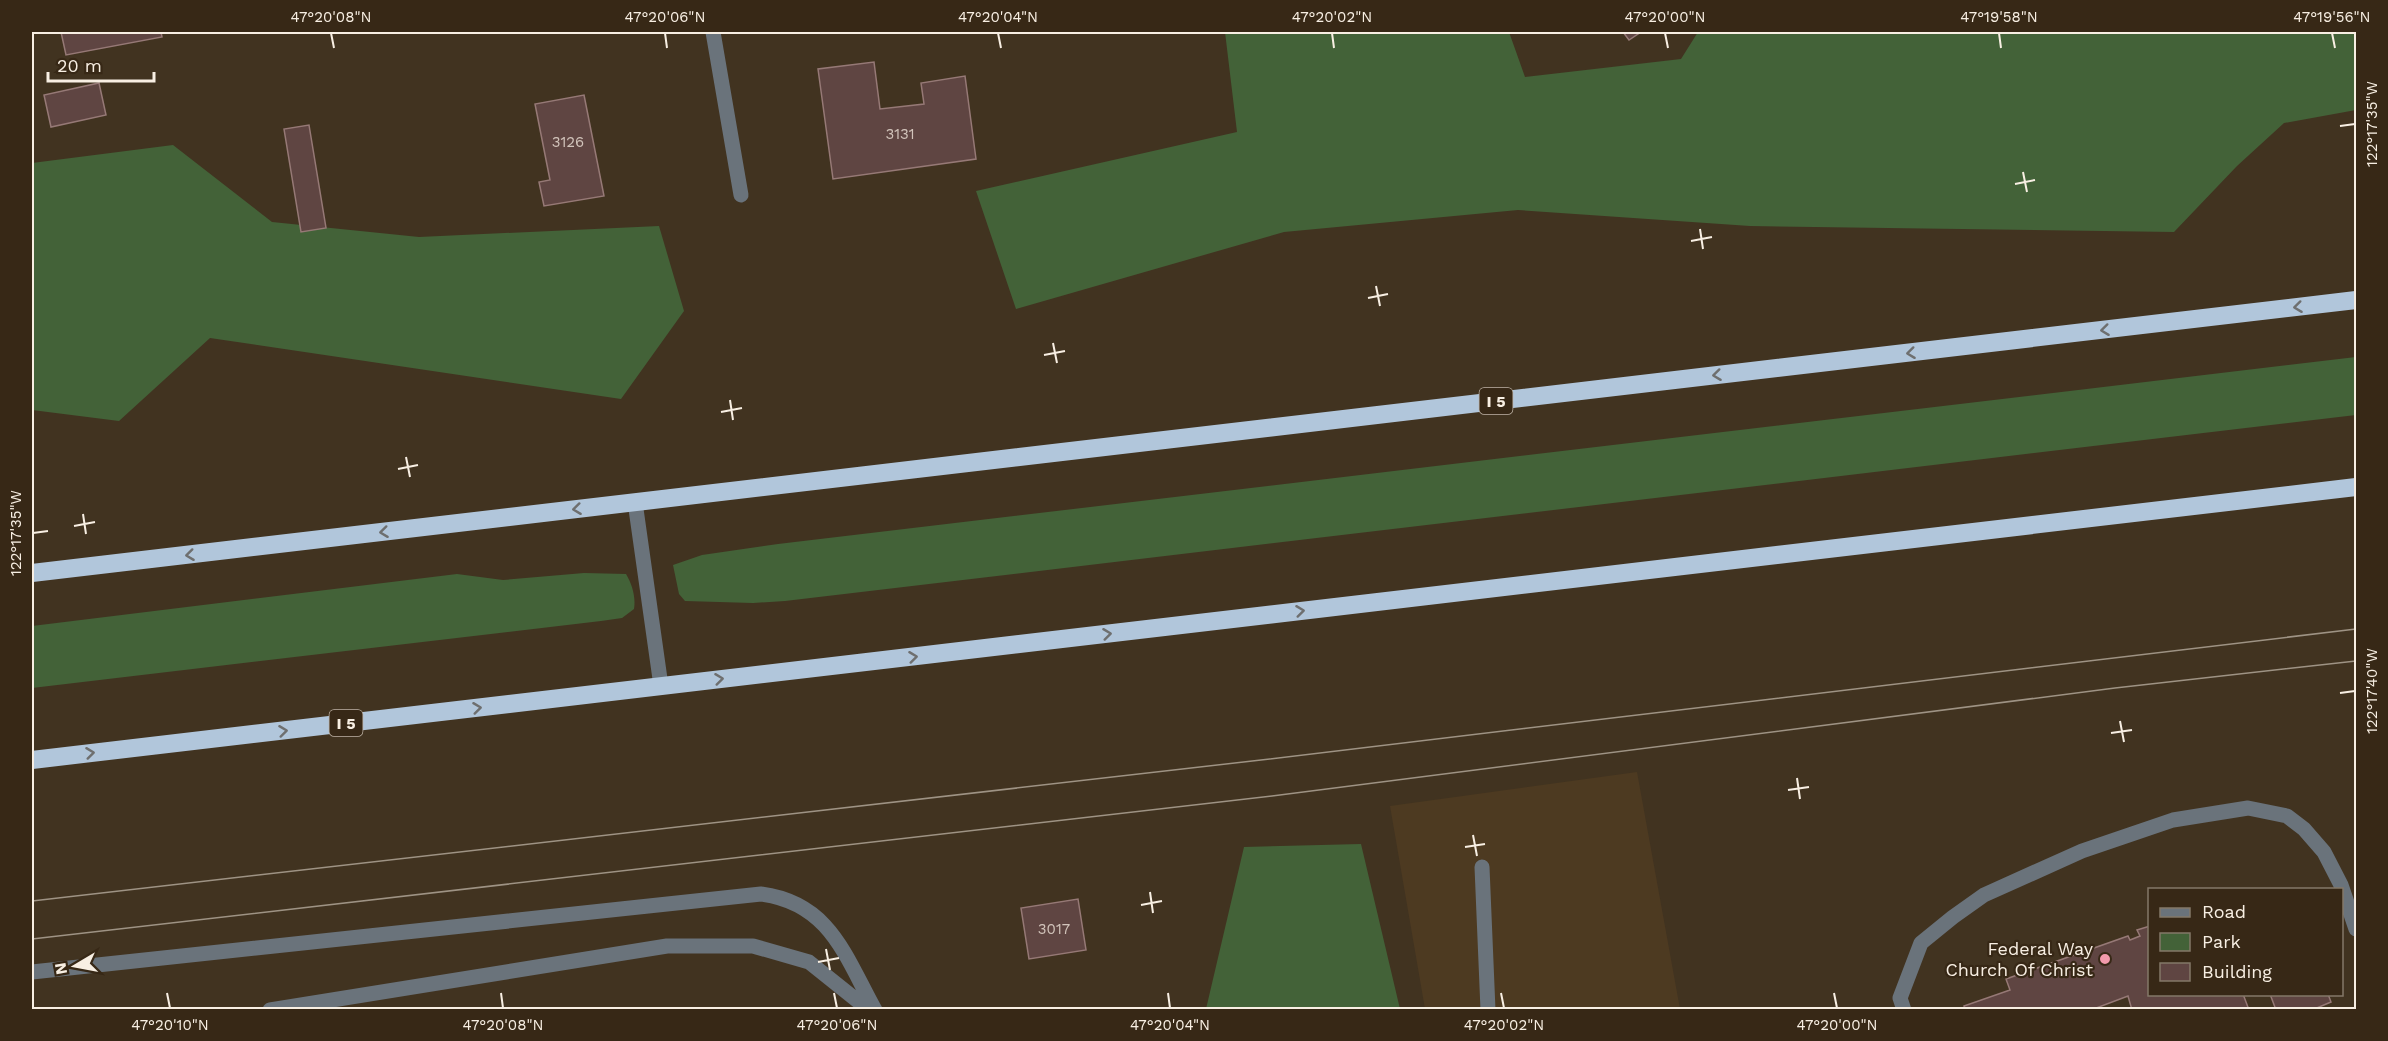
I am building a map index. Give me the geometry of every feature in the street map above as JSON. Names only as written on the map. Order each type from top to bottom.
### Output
[{"type":"highway","name":"I 5","points":[[32,573],[2356,300]]},
{"type":"highway","name":"I 5","points":[[32,760],[2356,488]]},
{"type":"street","points":[[713,32],[741,195]]},
{"type":"street","points":[[635,502],[661,686]]},
{"type":"street","points":[[1904,1010],[1900,998],[1921,943],[1984,895],[2082,851],[2173,820],[2248,808],[2287,816],[2304,829],[2324,852],[2342,888]]},
{"type":"street","points":[[1482,867],[1488,1010]]},
{"type":"street","points":[[2343,891],[2356,929]]},
{"type":"street","points":[[32,972],[761,894],[782,897],[799,904],[819,918],[833,933],[875,1010]]},
{"type":"street","points":[[270,1010],[667,946],[753,946],[809,962],[869,1010]]},
{"type":"shaded area","points":[[1637,772],[1680,1009],[1425,1009],[1390,806]]},
{"type":"green space","points":[[1225,32],[1509,32],[1525,77],[1681,59],[1698,32],[2356,32],[2356,110],[2284,123],[2237,166],[2174,232],[1750,226],[1518,210],[1284,232],[1016,309],[976,191],[1237,132]]},
{"type":"green space","points":[[173,145],[272,222],[419,237],[659,226],[684,311],[621,399],[210,338],[119,421],[32,410],[32,163]]},
{"type":"green space","points":[[2356,357],[2356,415],[785,601],[753,603],[685,601],[679,594],[673,565],[702,555],[778,544]]},
{"type":"green space","points":[[584,573],[626,574],[633,591],[634,609],[622,618],[601,621],[32,688],[32,626],[457,574],[503,580]]},
{"type":"green space","points":[[1361,844],[1400,1009],[1206,1009],[1244,847]]},
{"type":"building","points":[[61,32],[161,32],[162,37],[66,55]]},
{"type":"building","points":[[1623,32],[1641,32],[1629,40]]},
{"type":"building","points":[[874,62],[880,109],[924,104],[921,83],[965,76],[976,159],[833,179],[818,69]]},
{"type":"building","points":[[99,83],[106,115],[51,127],[44,95]]},
{"type":"building","points":[[584,95],[604,196],[544,206],[539,182],[550,180],[535,104]]},
{"type":"building","points":[[309,125],[326,228],[301,232],[284,129]]},
{"type":"building","points":[[1078,899],[1086,950],[1029,959],[1021,908]]},
{"type":"building","name":"Federal Way Church Of Christ","points":[[2148,927],[2148,996],[2244,996],[2249,1010],[2132,1010],[2128,996],[2091,1010],[1965,1010],[1964,1006],[2010,990],[2006,979],[2128,936],[2130,940],[2140,936],[2137,930]]},
{"type":"building","points":[[2271,996],[2329,996],[2331,1002],[2312,1010],[2276,1010]]},
{"type":"tram line","points":[[32,901],[1261,760],[2356,629]]},
{"type":"tram line","points":[[32,939],[1272,796],[2115,688],[2356,661]]},
{"type":"place","name":"Federal Way Church Of Christ","points":[[2105,959]]}]
